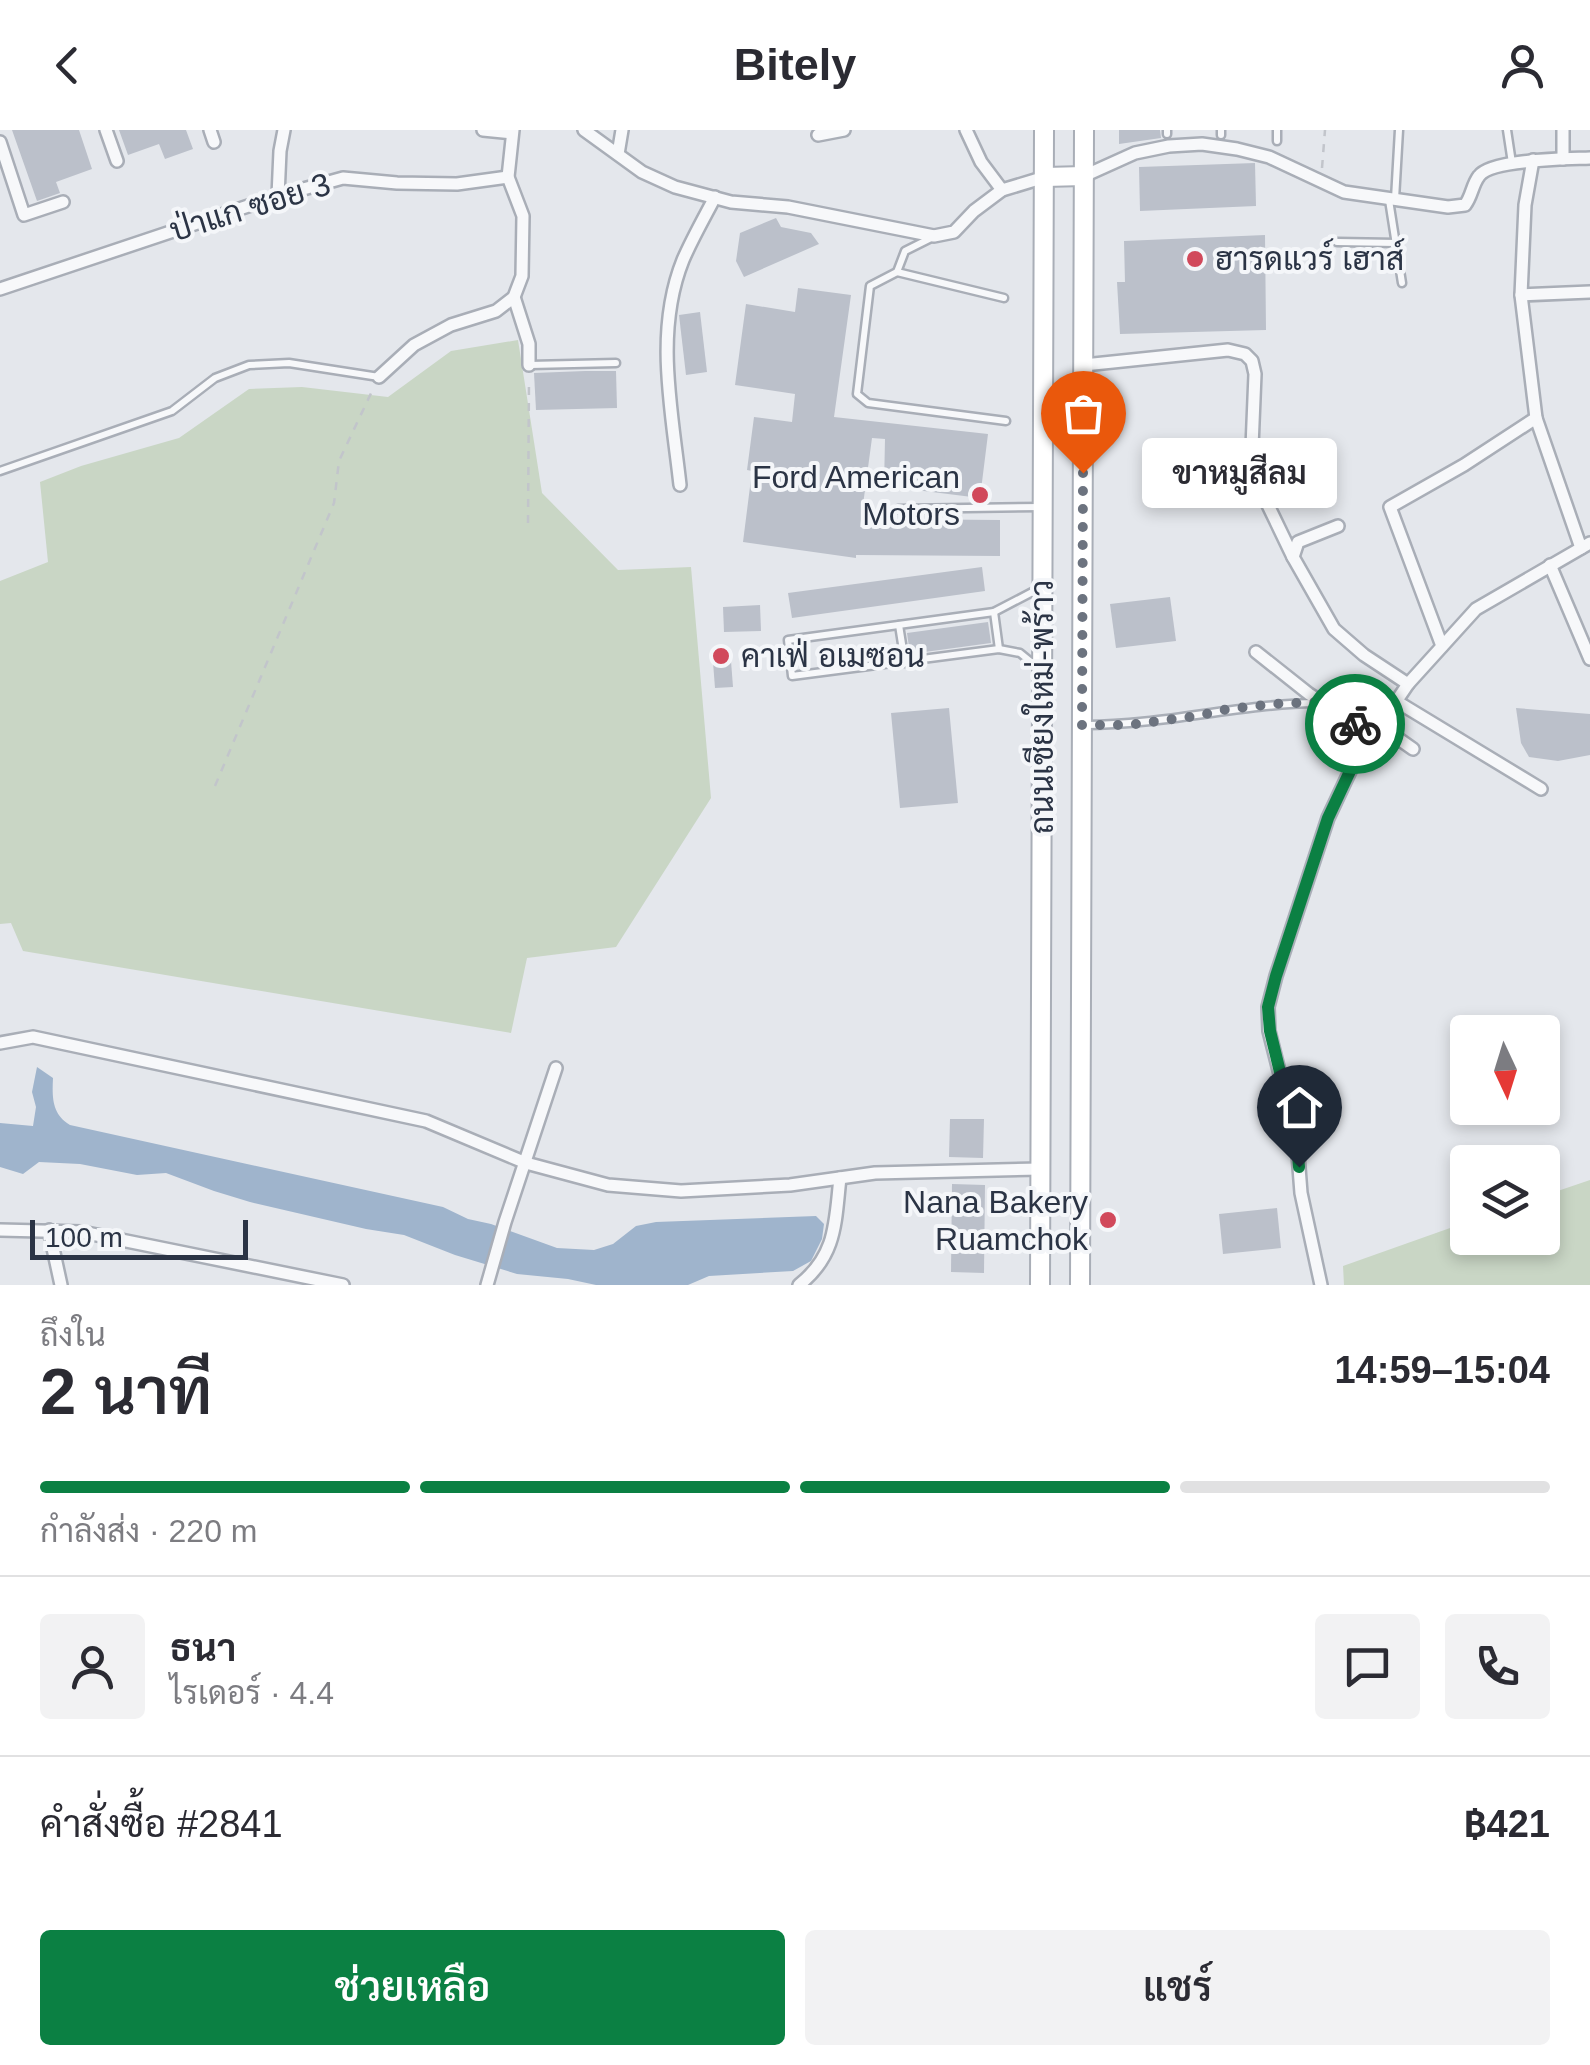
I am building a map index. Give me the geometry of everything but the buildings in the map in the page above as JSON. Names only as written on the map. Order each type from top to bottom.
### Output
[{"type":"main road","name":"ถนนเชียงใหม่-พร้าว","points":[[1040,1285],[1044,130]]},
{"type":"main road","name":"ถนนเชียงใหม่-พร้าว","points":[[1080,1285],[1084,130]]},
{"type":"main road","points":[[1044,177],[1084,176]]},
{"type":"street","points":[[106,130],[116,161]]},
{"type":"street","points":[[278,196],[284,130]]},
{"type":"street","points":[[379,377],[414,345],[451,325],[496,311],[514,298],[522,276],[523,216],[508,177],[513,132],[483,130]]},
{"type":"street","points":[[584,130],[642,172],[675,188],[731,202],[788,208],[934,236],[954,232],[1002,190],[1044,177]]},
{"type":"street","points":[[618,154],[622,130]]},
{"type":"street","points":[[818,135],[844,130]]},
{"type":"street","points":[[966,130],[981,162],[1002,190]]},
{"type":"street","points":[[1563,130],[1563,159]]},
{"type":"street","points":[[0,142],[24,215],[63,202]]},
{"type":"street","points":[[1084,176],[1135,153],[1202,144],[1269,156],[1344,192],[1448,207],[1464,204],[1471,197],[1479,174],[1489,168],[1533,160],[1590,158]]},
{"type":"street","points":[[1321,1285],[1302,1193],[1297,1142],[1270,1031],[1268,1007],[1328,818],[1368,733],[1385,718],[1408,684],[1476,608],[1586,546],[1536,418],[1521,295],[1525,205],[1533,160]]},
{"type":"street","name":"ป่าแก ซอย 3","points":[[0,289],[343,178],[456,184],[508,177]]},
{"type":"street","points":[[680,485],[666,362],[667,331],[683,260],[715,198]]},
{"type":"street","points":[[1521,295],[1590,292]]},
{"type":"street","points":[[514,298],[529,344],[529,365]]},
{"type":"street","points":[[1084,365],[1228,350],[1245,354],[1252,361],[1255,374],[1252,447],[1268,503],[1293,557],[1334,629],[1408,684]]},
{"type":"street","points":[[1442,646],[1390,507],[1536,418]]},
{"type":"street","points":[[1293,557],[1298,542],[1338,526]]},
{"type":"street","points":[[1550,565],[1590,659]]},
{"type":"street","points":[[1256,652],[1368,733],[1396,737],[1413,749]]},
{"type":"street","points":[[1396,701],[1540,790]]},
{"type":"street","points":[[0,1043],[34,1036],[426,1121],[526,1163],[608,1185],[682,1191],[790,1184],[876,1173],[1040,1169]]},
{"type":"street","points":[[488,1279],[556,1068]]},
{"type":"street","points":[[799,1285],[818,1266],[833,1238],[840,1178]]},
{"type":"street","points":[[0,1230],[82,1232],[343,1285]]},
{"type":"street","points":[[49,1230],[61,1285]]},
{"type":"lane","points":[[1276,130],[1276,141]]},
{"type":"lane","points":[[1399,130],[1392,200],[1402,283]]},
{"type":"lane","points":[[1507,130],[1512,164]]},
{"type":"lane","points":[[898,272],[904,251],[934,236]]},
{"type":"lane","points":[[1337,242],[1396,242]]},
{"type":"lane","points":[[1004,298],[898,272],[870,286],[858,394],[868,403],[1006,421]]},
{"type":"lane","points":[[0,471],[172,411],[215,378],[249,365],[288,363],[379,377]]},
{"type":"lane","points":[[529,365],[616,363]]},
{"type":"lane","points":[[898,509],[1043,507]]},
{"type":"lane","points":[[1041,670],[1020,652],[1000,649],[792,676],[788,640],[994,612],[1042,587]]},
{"type":"lane","points":[[994,612],[1000,649]]},
{"type":"lane","points":[[899,625],[905,662]]},
{"type":"lane","points":[[1082,725],[1128,725],[1228,709],[1322,702]]},
{"type":"path","points":[[1320,182],[1325,130]]},
{"type":"path","points":[[528,523],[529,365]]},
{"type":"path","points":[[215,786],[334,503],[339,461],[379,377]]},
{"type":"green space","points":[[518,340],[542,493],[618,570],[691,567],[711,798],[616,947],[527,958],[511,1033],[23,951],[11,923],[0,924],[0,581],[48,562],[40,482],[179,438],[249,389],[302,387],[388,397],[451,351]]},
{"type":"green space","points":[[1590,1180],[1590,1285],[1344,1285],[1343,1266],[1450,1228],[1450,1255],[1560,1255],[1560,1190]]},
{"type":"water","points":[[37,1067],[53,1078],[54,1105],[70,1125],[443,1207],[557,1248],[594,1250],[613,1244],[636,1226],[656,1222],[816,1216],[824,1224],[822,1239],[811,1261],[793,1271],[709,1276],[688,1285],[596,1285],[517,1274],[404,1235],[250,1202],[166,1173],[137,1175],[80,1164],[39,1162],[23,1174],[0,1167],[0,1123],[33,1126],[36,1107],[32,1092]]},
{"type":"way so far","points":[[1083,473],[1082,725],[1128,725],[1228,709],[1322,702],[1355,724]]},
{"type":"place","name":"ฮารดแวร์ เฮาส์","points":[[1195,259]]},
{"type":"place","name":"ขาหมูสีลม","points":[[1083,473]]},
{"type":"place","name":"Ford American Motors","points":[[980,495]]},
{"type":"place","name":"คาเฟ่ อเมซอน","points":[[721,656]]},
{"type":"place","name":"Nana Bakery Ruamchok","points":[[1108,1220]]},
{"type":"route","points":[[1299,1167],[1268,1007],[1328,818],[1368,733],[1355,724]]}]
